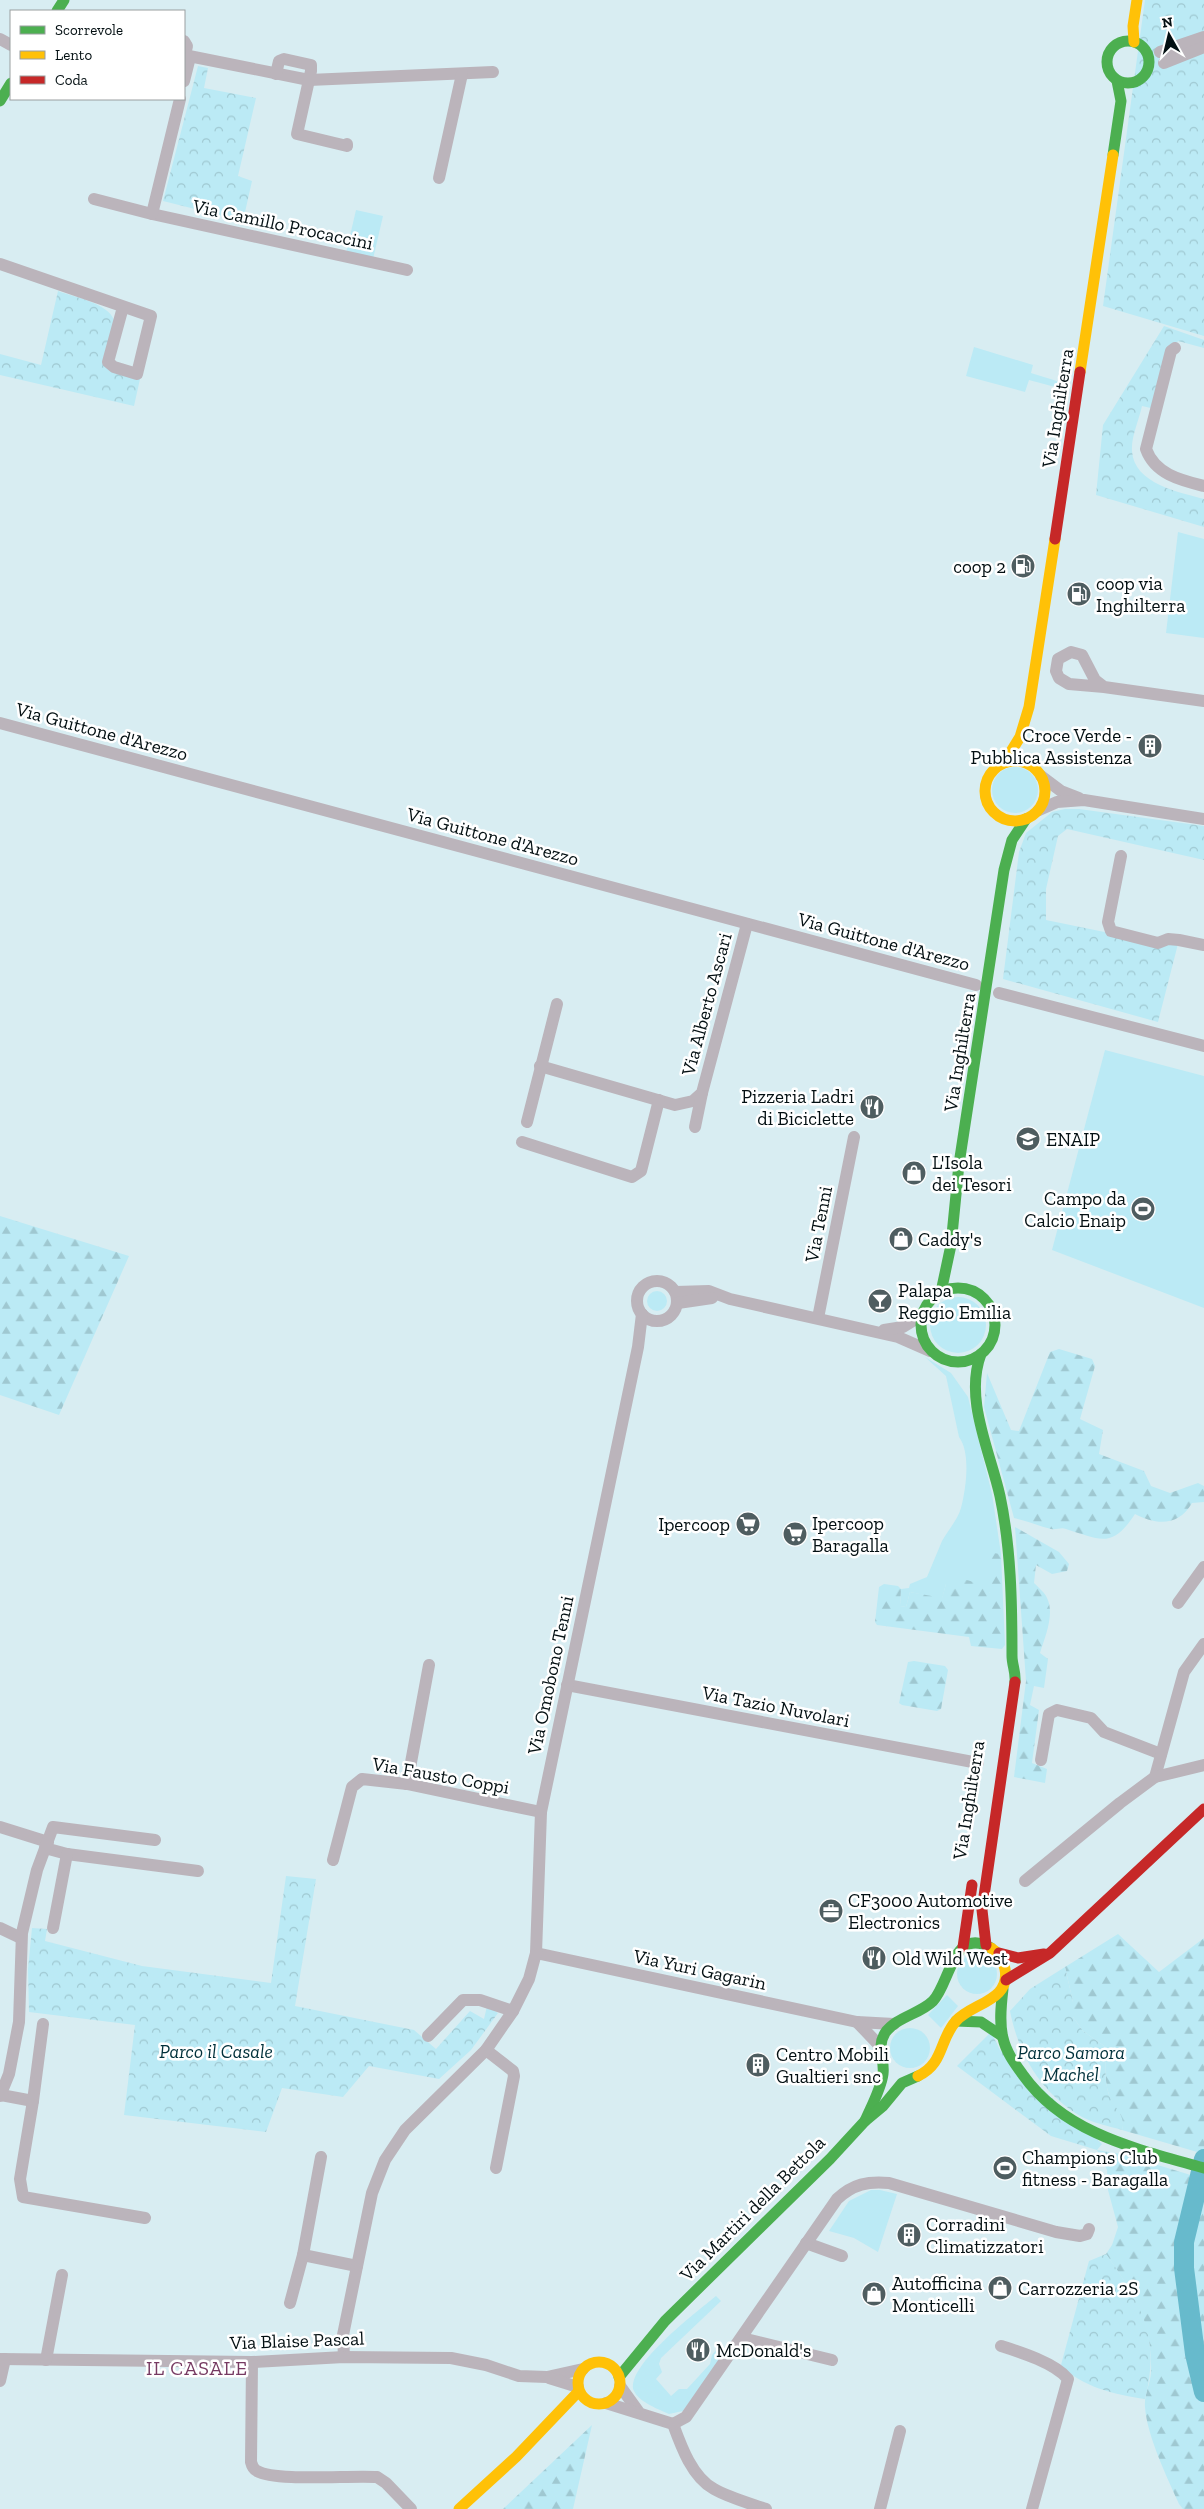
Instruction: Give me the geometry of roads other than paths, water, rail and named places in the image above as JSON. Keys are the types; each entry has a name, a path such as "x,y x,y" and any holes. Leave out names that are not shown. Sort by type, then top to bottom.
{"main road":[{"path":"1136,0 1129,42 1162,58"},
{"name":"Via Inghilterra","path":"1004,870 1003,839 998,816 988,804 985,788 991,773 1004,763 1020,742 1026,720 1121,101 1117,81 1108,70 1108,56 1116,46 1129,42"},
{"path":"1145,50 1149,63 1148,70"},
{"name":"Via Inghilterra","path":"1121,101 1131,83 1138,81 1162,58"},
{"path":"1117,81 1131,83"},
{"path":"0,101 10,85"},
{"name":"Via Inghilterra","path":"921,1316 932,1298 940,1292 948,1271 954,1239 959,1168 1004,870 1012,840 1026,819 1039,810 1045,793 1029,749 1026,720"},
{"path":"1004,763 1021,762 1039,773"},
{"path":"998,816 1007,820 1026,819"},
{"name":"Via Inghilterra","path":"954,1239 961,1273 970,1290 985,1300 994,1315 995,1323 992,1340 977,1365 977,1408"},
{"path":"940,1292 950,1289 970,1290"},
{"path":"921,1316 922,1334 930,1351"},
{"name":"Via Inghilterra","path":"930,1351 947,1361 963,1380 977,1408 1000,1497 1012,1594 1012,1660 1016,1673 1014,1702 982,1910 986,1945"},
{"path":"947,1361 959,1363 971,1360 982,1354"},
{"name":"Via Inghilterra","path":"989,1776 1006,1672 1012,1660"},
{"name":"Via Martiri della Bettola","path":"583,2369 594,2362 606,2363 665,2320 830,2159 865,2121 883,2106 902,2083 934,2066 944,2041 956,2021 968,2010 997,1996 1004,1985 1050,1953 1204,1809"},
{"name":"Via Inghilterra","path":"963,1947 975,1870"},
{"path":"880,2046 886,2032 894,2024 919,2012 934,2000 943,1986 950,1964 963,1947 969,1944 986,1945 998,1953 1018,1958 1050,1953"},
{"path":"998,1953 1006,1968 1002,2036"},
{"path":"956,2021 974,2020 989,2023 1002,2036 1012,2059 1032,2089 1056,2111 1096,2135 1204,2168"},
{"name":"Via Martiri della Bettola","path":"865,2121 880,2086 883,2061 880,2046"},
{"path":"883,2061 897,2074 912,2077"},
{"name":"Via Martiri della Bettola","path":"606,2403 613,2399 619,2381 665,2320"},
{"path":"606,2363 614,2369 619,2381"},
{"path":"583,2369 578,2377 581,2393 599,2404 606,2403"},
{"path":"459,2509 581,2393"}],"street":[{"path":"1162,58 1204,37"},
{"path":"185,43 187,46 185,69"},
{"path":"1162,58 1204,47"},
{"path":"186,56 309,80 493,72"},
{"path":"439,178 462,74"},
{"path":"309,80 297,134 347,146 347,144"},
{"path":"152,214 180,100"},
{"name":"Via Camillo Procaccini","path":"94,199 152,214 407,270"},
{"path":"0,264 152,316 137,374 114,367 108,362 123,307"},
{"path":"1175,348 1171,351 1146,449 1151,462 1163,472 1204,486"},
{"path":"1104,687 1204,701"},
{"name":"Via Guittone d'Arezzo","path":"0,723 976,985"},
{"path":"1039,773 1060,791 1084,800 1201,817"},
{"path":"1039,810 1057,802 1084,800"},
{"path":"1121,856 1108,922 1111,930 1158,943 1168,939 1204,946"},
{"name":"Via Alberto Ascari","path":"695,1127 702,1093 747,924"},
{"path":"999,993 1204,1046"},
{"path":"527,1122 557,1004"},
{"name":"Via Alberto Ascari","path":"540,1066 676,1105 693,1101 702,1093"},
{"path":"522,1142 632,1178 641,1171 658,1100"},
{"name":"Via Tenni","path":"818,1318 854,1137"},
{"name":"Via Omobono Tenni","path":"344,2357 343,2335 374,2184 394,2146 405,2130 486,2050 513,2011 529,1979 536,1953 541,1812 638,1347 642,1314 638,1308 638,1295 646,1284 659,1280 666,1282 677,1298"},
{"name":"Via Omobono Tenni","path":"677,1298 709,1291 730,1299 874,1330 914,1342 930,1351"},
{"name":"Via Omobono Tenni","path":"638,1347 657,1321 669,1318 677,1298"},
{"path":"642,1314 657,1321"},
{"name":"Via Omobono Tenni","path":"874,1330 903,1327 921,1316"},
{"path":"1178,1603 1204,1567"},
{"path":"1155,1777 1184,1672 1204,1644"},
{"path":"407,1784 429,1665"},
{"name":"Via Tazio Nuvolari","path":"567,1686 978,1763"},
{"path":"1041,1760 1049,1714 1057,1710 1091,1718 1104,1732 1161,1754"},
{"path":"1025,1881 1120,1802 1155,1777 1204,1766"},
{"name":"Via Fausto Coppi","path":"333,1860 352,1787 357,1781 362,1779 372,1778 407,1784 541,1812"},
{"path":"33,2101 0,2096 9,2074 19,2022 22,1938 29,1900 53,1826 155,1840"},
{"path":"0,1827 68,1854 198,1871"},
{"path":"53,1928 68,1854"},
{"path":"0,1928 22,1938"},
{"name":"Via Yuri Gagarin","path":"536,1953 857,2022 894,2024"},
{"path":"428,2036 463,2000 480,2000 513,2011"},
{"path":"857,2022 880,2046"},
{"path":"43,2024 20,2179 23,2197 145,2218"},
{"path":"486,2050 513,2071 514,2076 496,2168"},
{"path":"290,2302 303,2255 321,2157"},
{"path":"606,2403 638,2411 666,2424 673,2424 686,2417 837,2199 846,2190 865,2183 889,2183 1056,2232 1080,2236 1087,2234 1089,2229"},
{"path":"806,2243 842,2256"},
{"path":"303,2255 357,2266"},
{"path":"46,2360 62,2275"},
{"path":"742,2338 832,2360"},
{"path":"1001,2346 1024,2354 1062,2372 1068,2378 1032,2509"},
{"name":"Via Blaise Pascal","path":"0,2382 2,2359 252,2362 344,2357 451,2358 486,2365 518,2376 547,2377 583,2369"},
{"path":"252,2362 251,2462 257,2472 280,2475 377,2478 386,2483 411,2509"},
{"name":"Via Blaise Pascal","path":"547,2377 581,2393"},
{"path":"619,2381 638,2411"},
{"path":"673,2424 685,2454 696,2472 713,2489 766,2509"},
{"path":"880,2509 900,2431"}],"waterway":[{"path":"1204,2159 1184,2242 1184,2268 1195,2354 1204,2392"}],"place":[{"name":"coop 2","path":"1023,566"},
{"name":"coop via Inghilterra","path":"1079,594"},
{"name":"Croce Verde - Pubblica Assistenza","path":"1150,746"},
{"name":"Pizzeria Ladri di Biciclette","path":"872,1107"},
{"name":"ENAIP","path":"1028,1139"},
{"name":"L'Isola dei Tesori","path":"914,1173"},
{"name":"Campo da Calcio Enaip","path":"1143,1209"},
{"name":"Caddy's","path":"901,1239"},
{"name":"Palapa Reggio Emilia","path":"880,1301"},
{"name":"Ipercoop","path":"748,1524"},
{"name":"Ipercoop Baragalla","path":"795,1534"},
{"name":"CF3000 Automotive Electronics","path":"831,1911"},
{"name":"Old Wild West","path":"874,1958"},
{"name":"Centro Mobili Gualtieri snc","path":"758,2065"},
{"name":"Champions Club fitness - Baragalla","path":"1005,2168"},
{"name":"Corradini Climatizzatori","path":"909,2235"},
{"name":"Carrozzeria 2S","path":"1000,2288"},
{"name":"Autofficina Monticelli","path":"874,2294"},
{"name":"McDonald's","path":"698,2350"}],"district":[{"name":"IL CASALE","path":"197,2368"}],"park label":[{"name":"Parco il Casale","path":"216,2051"},
{"name":"Parco Samora Machel","path":"1071,2063"}]}
